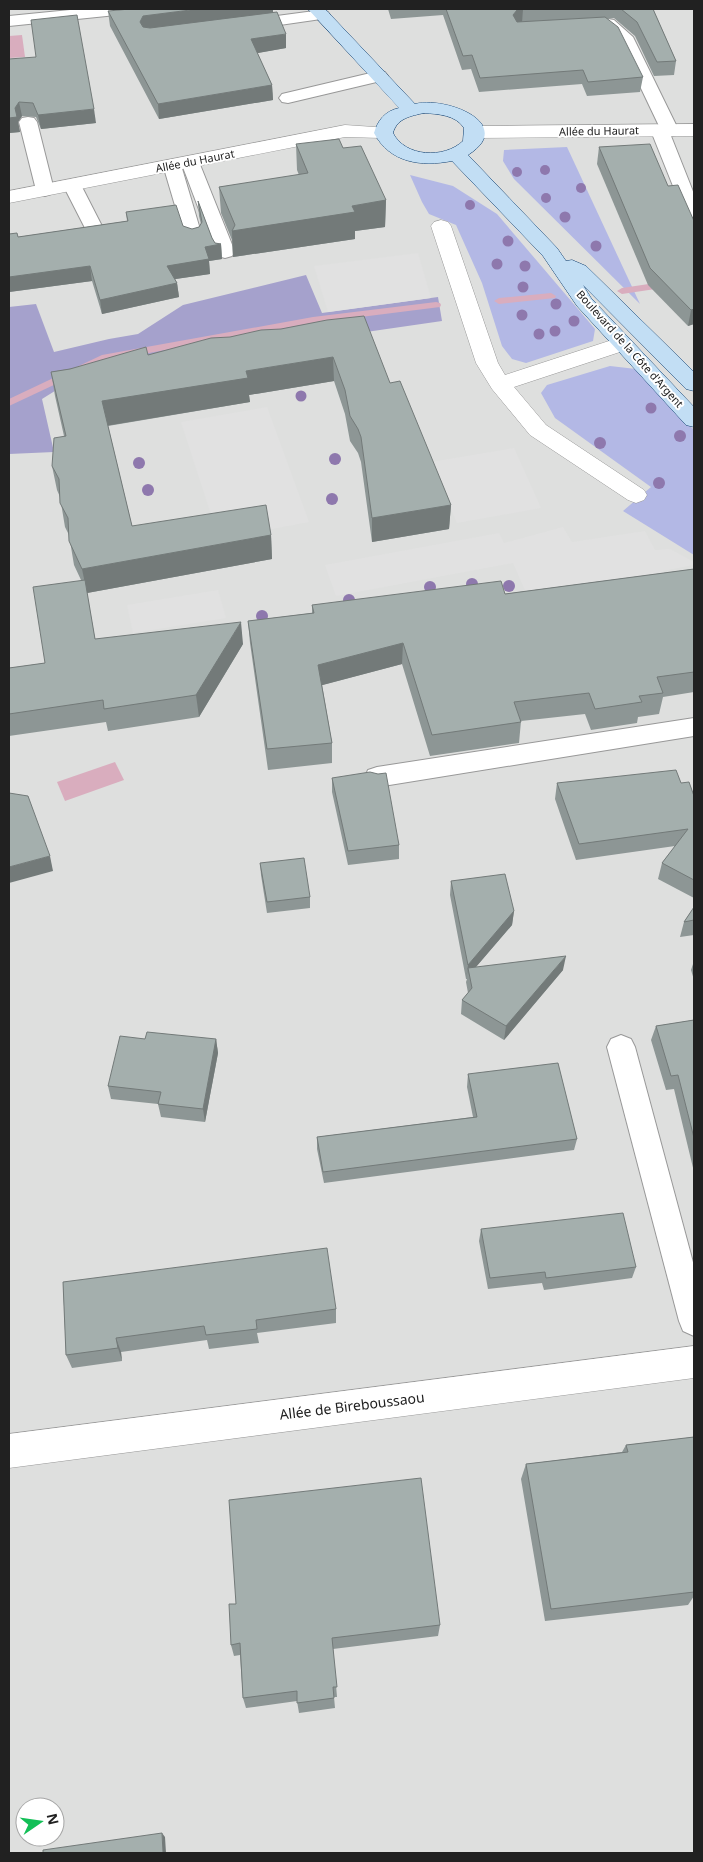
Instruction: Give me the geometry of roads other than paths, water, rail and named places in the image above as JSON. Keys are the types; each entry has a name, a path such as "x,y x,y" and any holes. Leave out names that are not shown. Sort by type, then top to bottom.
{"main road":[{"path":"319,12 410,109"},
{"path":"424,107 452,111 468,120 474,132 473,140 467,148 456,154 429,159 414,157 391,147 385,140 382,132 384,125 390,118 410,109 424,107"},
{"name":"Boulevard de la Côte d'Argent","path":"456,154 550,252 584,302 694,420"},
{"name":"Boulevard de la Côte d'Argent","path":"550,252 579,270 694,384"},
{"path":"622,344 646,336"}],"street":[{"name":"Allée du Haurat","path":"9,197 345,130 382,132"},
{"name":"Allée du Haurat","path":"474,132 694,130"},
{"path":"440,226 487,363 500,384 538,430 636,495"},
{"path":"500,384 622,344"},
{"name":"Allée de Bireboussaou","path":"9,1451 694,1362"}],"lane":[{"path":"9,21 126,9"},
{"path":"227,27 319,12"},
{"path":"579,26 608,24 625,38 665,131 694,216"},
{"path":"288,98 379,76"},
{"path":"28,122 45,190"},
{"path":"181,163 193,236"},
{"path":"181,163 225,252"},
{"path":"72,185 96,230"},
{"path":"377,777 694,727"},
{"path":"621,1047 694,1321"}],"waterway":[{"path":"622,291 682,282 694,285"},
{"path":"499,301 551,296"},
{"path":"9,403 102,358 313,320 436,305"}]}
